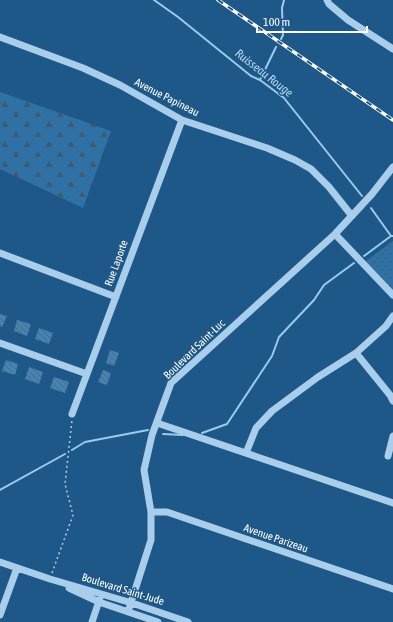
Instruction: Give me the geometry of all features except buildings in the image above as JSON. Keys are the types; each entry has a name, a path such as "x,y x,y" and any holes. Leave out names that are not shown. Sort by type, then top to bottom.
{"street":[{"path":"327,0 329,4 348,20 393,49"},
{"name":"Avenue Papineau","path":"0,37 83,68 120,85 182,120 267,148 295,160 311,169 329,187 352,216"},
{"name":"Rue Laporte","path":"72,414 182,120"},
{"name":"Boulevard Saint-Luc","path":"128,612 151,540 151,512 144,470 152,435 171,383 335,234 372,194 393,167"},
{"path":"335,234 393,295"},
{"path":"0,254 116,297"},
{"path":"246,453 256,428 272,411 318,377 356,353 386,326 393,316"},
{"path":"0,343 87,374"},
{"path":"356,353 390,395 393,401"},
{"path":"157,423 393,503"},
{"path":"388,456 393,436"},
{"name":"Avenue Parizeau","path":"151,512 167,512 393,589"},
{"name":"Boulevard Saint-Jude","path":"0,562 188,622"},
{"path":"0,615 17,568"},
{"name":"Boulevard Saint-Jude","path":"50,579 99,602 158,622"},
{"path":"92,622 102,594"}],"path":[{"path":"50,579 73,515 65,484 72,414"}],"green space":[{"path":"0,92 111,131 83,208 0,169"},
{"path":"393,241 393,295 362,264"}],"waterway":[{"name":"Ruisseau Rouge","path":"154,0 178,17 251,76 260,80 284,98 362,196"},
{"path":"281,39 283,35 282,8 284,0"},
{"path":"260,80 276,47"},
{"name":"Ruisseau Rouge","path":"371,208 391,236 393,236"},
{"path":"364,256 391,236"},
{"path":"202,433 227,424 272,356 279,337 314,300 324,285 354,263"},
{"path":"72,450 85,442 148,430"},
{"path":"163,434 183,435"},
{"path":"0,490 65,454"}],"railway":[{"path":"218,0 393,120"}]}
